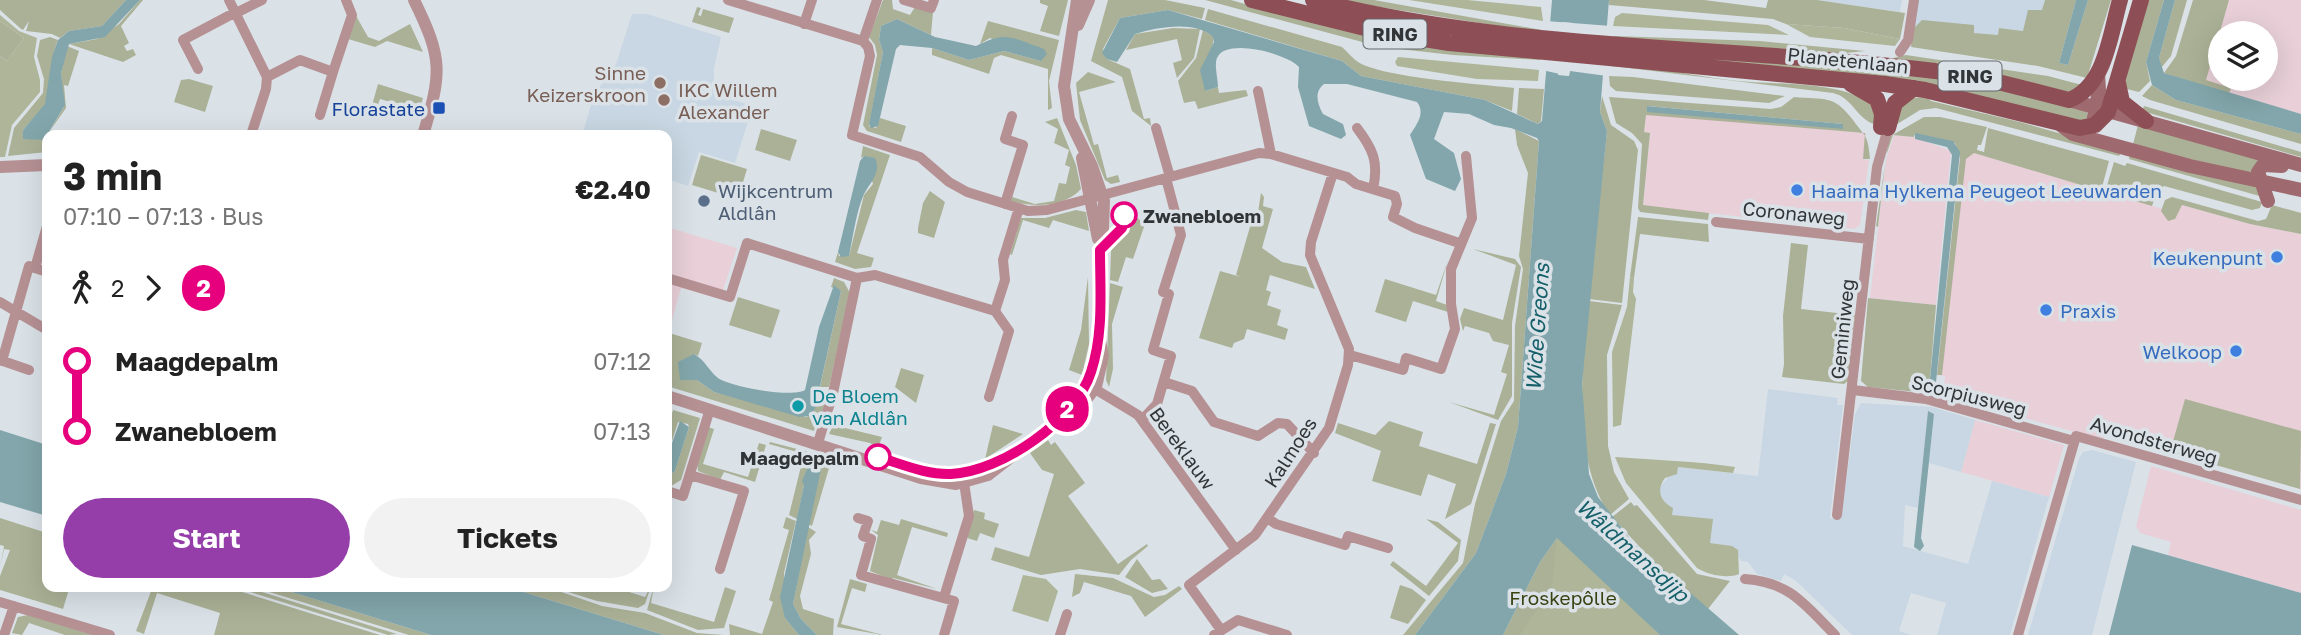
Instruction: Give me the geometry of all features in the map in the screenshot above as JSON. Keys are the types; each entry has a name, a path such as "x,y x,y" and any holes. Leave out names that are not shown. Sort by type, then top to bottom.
{"main road":[{"name":"RING","path":"1252,0 1381,32 1449,43 1541,45 1611,51"},
{"name":"RING","path":"1313,0 1419,24 1541,45"},
{"path":"2069,100 2090,88 2098,73 2120,0"},
{"path":"2114,146 2095,125 2118,82 2141,0"},
{"name":"Planetenlaan","path":"1611,51 1868,64 1957,74 2069,100 2297,164"},
{"name":"Planetenlaan","path":"1611,51 1913,88 2061,125 2073,134 2114,146 2301,190"},
{"path":"1868,64 1900,52"},
{"path":"2098,73 2102,110"},
{"path":"1847,80 1857,89 1877,99 1884,128"},
{"path":"2118,82 2122,102 2146,121"},
{"path":"1884,128 1892,107 1913,88"},
{"name":"RING","path":"2061,125 2080,128 2095,125"},
{"path":"2263,183 2258,175 2260,166 2277,168 2297,164"}],"street":[{"path":"229,0 267,77 266,89 253,130"},
{"path":"198,69 184,40 262,0"},
{"path":"320,115 352,15 346,0"},
{"path":"414,0 434,43 438,62 437,87 424,130"},
{"path":"728,0 863,41 869,47 870,56 852,135 920,157 960,189 1005,204 1019,208 1047,209 1259,153 1271,153 1395,196 1397,204 1393,216 1415,228 1459,243"},
{"path":"804,24 812,0"},
{"path":"863,41 877,0"},
{"path":"904,0 931,8 934,0"},
{"path":"672,398 946,484 963,478 988,475 1061,418 1090,386 1099,336 1100,250 1097,197 1067,111 1064,86 1074,35 1077,0"},
{"path":"1074,35 1088,0"},
{"path":"1900,52 1908,40 1914,0"},
{"path":"267,77 300,60 333,72"},
{"path":"1258,91 1271,153"},
{"path":"1005,204 1023,145 1005,139 1012,116"},
{"path":"1142,420 1155,409 1171,356 1153,350 1169,294 1163,292 1181,235 1156,128"},
{"path":"1357,128 1376,156 1373,189"},
{"name":"Geminiweg","path":"1837,515 1884,128"},
{"path":"1332,173 1311,242 1310,255 1348,344 1350,355 1403,370 1406,358 1441,369 1455,329 1451,304 1451,269 1459,243 1472,218 1466,156"},
{"path":"0,167 42,165"},
{"path":"995,311 1005,280 1003,260 1019,208"},
{"name":"Coronaweg","path":"1716,222 1869,239"},
{"path":"672,280 730,297 747,243 857,278 875,275 995,311 1009,331 989,397"},
{"path":"35,268 42,244"},
{"path":"29,369 1,361 29,266 42,270"},
{"path":"818,443 833,393 857,278"},
{"path":"0,302 17,309 42,326"},
{"name":"Kalmoes","path":"1218,632 1189,585 1255,535 1314,453 1329,428 1350,355"},
{"path":"1164,382 1192,391 1214,422 1258,436 1278,423 1287,424 1314,453"},
{"name":"Bereklauw","path":"1090,386 1126,405 1142,420 1236,550"},
{"name":"Scorpiusweg","path":"1853,390 1926,399 2074,441"},
{"path":"672,493 683,496 709,410"},
{"name":"Avondsterweg","path":"2018,635 2076,436 2301,500"},
{"path":"690,475 744,491 720,569"},
{"path":"944,597 969,516 963,478"},
{"path":"858,518 867,521 863,536 872,539 861,575 938,599 944,597 954,601 944,635"},
{"path":"1267,518 1276,524 1345,545 1348,536 1388,548"},
{"path":"1745,579 1767,580 1785,588 1835,635"},
{"path":"0,601 110,635"},
{"path":"4,635 14,606"},
{"path":"1060,635 1067,614"},
{"path":"1218,632 1238,620 1287,635"}],"shaded area":[{"path":"1817,0 1902,0 1900,12"},
{"path":"1918,0 2045,0 2042,11 2023,31 2000,28 1999,35 1974,33 1974,26 1913,29"},
{"path":"2208,0 2301,0 2301,114 2220,91 2278,91 2278,21 2208,21 2208,88 2185,81"},
{"name":"IKC Willem Alexander","path":"632,14 647,14 721,37 714,68 714,94 753,106 735,163 699,152 688,186 672,181 672,130 584,130 594,95 616,64"},
{"path":"1646,114 1866,133 1863,159 1869,160 1860,225 1854,229 1643,206 1650,133 1644,132"},
{"path":"1894,135 1914,137 1951,151 1936,305 1870,298 1886,160"},
{"path":"1974,153 2177,213 2182,205 2250,224 2301,234 2301,489 2111,435 2103,438 2071,431 1943,395 1945,376 1937,375 1960,158"},
{"path":"672,228 737,248 720,299 681,288 672,320"},
{"path":"1768,389 1838,398 1837,405 1843,405 1830,518 1841,519 1855,414 1861,403 1932,407 1975,420 1961,472 1929,463 1934,414 1928,412 1918,508 1905,505 1903,546 1968,564 1992,481 2049,497 2010,635 1937,635 1946,603 1911,593 1899,631 1911,635 1852,635 1795,580 1784,574 1781,581 1757,574 1748,562 1741,561 1732,546 1710,543 1672,515 1660,494 1660,487 1677,467 1758,476"},
{"path":"1975,420 2064,445 2049,497 1961,472"},
{"path":"2092,450 2136,462 2092,635 2028,635 2079,458 2083,452"},
{"path":"2151,466 2301,510 2301,593 2168,555 2171,542 2140,533 2136,526"}],"green space":[{"path":"0,0 126,0 102,26 69,31 60,38 52,34 26,31 29,21 23,30 0,10"},
{"path":"140,0 143,0 121,26 129,43 124,46 127,51 133,49 136,55 123,62 69,44 97,39 119,24"},
{"path":"883,0 892,0 893,9 910,15 915,7 933,12 931,35 897,19 881,26 879,40 883,52 869,126 876,128 880,118 906,126 901,142 867,131 863,125 877,55 875,45 869,37"},
{"path":"1040,0 1068,0 1059,36 1040,31 1048,6 1040,3"},
{"path":"1108,0 1165,0 1205,8 1202,19 1168,10 1120,18 1103,49 1107,59 1130,69 1144,119 1150,118 1151,126 1132,111 1122,77 1091,61"},
{"path":"1205,0 1231,0 1269,11 1540,57 1540,60 1453,55 1381,47"},
{"path":"1336,0 1374,0 1542,30 1542,33"},
{"path":"1409,0 1467,0 1541,7 1543,21"},
{"path":"1609,0 1704,0 1766,8 1768,0 1817,0 1905,13 1900,39 1844,28 1786,24 1773,19 1609,5"},
{"path":"2045,0 2076,0 2059,63 2068,65 2088,0 2111,0 2087,78 2038,66 1911,47 1913,29 1922,20 1974,25 1974,33 1998,35 1999,28 2023,31 2028,10 2042,10"},
{"path":"2148,0 2164,0 2146,62 2150,81 2139,92 2123,88"},
{"path":"2175,0 2187,0 2171,56 2161,68 2159,58"},
{"path":"2193,0 2229,0 2223,21 2208,21 2208,87 2164,73 2176,56"},
{"path":"697,7 701,8 698,15 701,16 703,9 734,18 729,33 692,22"},
{"path":"1208,9 1342,47 1358,62 1371,68 1433,80 1514,88 1512,111 1485,100 1361,76 1342,61 1205,20"},
{"path":"1622,13 1768,25 1789,35 1613,26 1615,17"},
{"path":"355,14 368,37 379,41 410,24 423,52 387,41 375,47 348,39"},
{"path":"0,15 19,31 37,38 34,57 40,80 40,92 12,125 5,157 0,157 0,56 7,61 24,38 0,21"},
{"path":"0,21 24,38 7,61 0,56"},
{"path":"988,21 1059,40 1049,81 1052,108 1048,110 1048,69 1001,55 994,58 989,74 932,55 932,48 969,60 1004,51 1041,61 990,38 980,44"},
{"path":"1786,24 1844,28 1900,39 1895,46 1810,37"},
{"path":"1173,28 1200,29 1194,58 1177,78 1173,63 1182,60 1177,39 1126,50 1135,34"},
{"path":"1203,30 1214,37 1205,91 1218,87 1219,93 1246,90 1248,96 1198,109 1195,101 1184,103 1178,81 1196,58"},
{"path":"1614,36 1760,41 1865,51 1827,55 1614,39"},
{"path":"50,37 58,40 49,96 44,107 23,130 42,136 42,153 8,156 14,128 43,93 44,79 37,56 40,40"},
{"path":"67,46 79,51 68,86 64,85 66,108 50,130 64,107 61,73"},
{"path":"1906,55 2048,76 2082,85 2070,92 1889,59"},
{"path":"1695,56 1914,73 2024,93 2087,112 2088,118 2085,121 1694,60"},
{"path":"1398,57 1539,70 1538,81 1477,79 1397,66 1395,62"},
{"path":"1612,63 1729,80 1839,90 1871,103 1877,125 1864,119 1846,99 1833,93 1612,66"},
{"path":"1088,72 1116,82 1079,92 1094,145 1098,144 1107,178 1118,175 1120,182 1111,184 1105,180 1080,120 1076,83"},
{"path":"1609,76 1785,96 1769,103 1616,91 1610,86"},
{"path":"189,79 213,86 205,112 174,102 181,80"},
{"path":"378,84 423,98 420,108 417,110 380,99 376,110 371,109"},
{"path":"2152,85 2176,100 2301,134 2301,144 2142,96"},
{"path":"1519,88 1544,89 1541,121 1538,124 1517,114"},
{"path":"1602,96 1611,125 1634,141 1638,150 1622,303 1589,299 1607,131 1600,112"},
{"path":"1609,97 1771,109 1781,107 1794,97 1834,102 1863,133 1646,115 1644,132 1650,133 1643,205 1709,213 1708,220 1640,212 1638,208 1642,144 1632,133 1616,123","holes":["1648,106 1843,124 1843,128 1647,111"]},
{"path":"1927,97 1931,101 2020,122 2122,151 2119,156 1936,108 1920,110 1894,126 1894,112 1911,98"},
{"path":"2144,106 2301,152 2301,157 2142,111"},
{"path":"1924,117 1940,117 1987,127 1977,150 1984,152 1988,128 2109,161 2101,191 1974,153 1966,159 1942,375 1937,375 1960,158 1955,143 1915,134 1914,137 1893,135 1886,155 1889,137"},
{"path":"1057,118 1076,165 1081,189 1058,203 1030,205 1011,201 1012,197 1035,204 1054,201 1059,183 1066,184 1070,167 1065,165 1069,150 1054,143 1058,129 1045,122"},
{"path":"2138,125 2259,160 2252,177 2132,148"},
{"path":"761,129 797,140 790,161 755,150"},
{"path":"1515,129 1539,141 1518,427 1506,474 1476,553 1415,635 1403,635 1463,563 1475,504 1501,421 1514,401 1515,326 1523,269 1519,256 1528,173 1517,145"},
{"path":"1865,136 1870,159 1863,159"},
{"path":"863,146 890,155 857,253 874,258 871,267 855,269 835,262 838,252 839,256 849,256 864,195 873,184 864,156 861,158"},
{"path":"2130,153 2254,184 2263,197 2129,159"},
{"path":"701,155 747,169 738,199 692,185"},
{"path":"2114,162 2125,166 2127,163 2262,202 2260,208 2252,210 2164,186 2157,191 2152,206 2105,192"},
{"path":"1885,163 1878,227 1876,226"},
{"path":"930,191 945,202 934,238 918,233 923,203"},
{"path":"1261,193 1264,197 1263,206 1273,209 1262,248 1282,262 1306,267 1315,289 1270,275 1266,290 1271,292 1267,305 1281,310 1277,325 1288,329 1285,340 1247,329 1244,339 1234,343 1232,348 1199,338 1220,271 1241,277 1236,275 1254,213 1258,212"},
{"path":"2172,197 2258,221 2266,219 2272,205 2301,213 2301,234 2250,224 2182,205 2175,219 2168,221 2161,211 2165,200"},
{"path":"1076,210 1086,212 1089,231 1053,220 1049,228 1023,220 1012,255 1010,254 1021,218 1045,218"},
{"path":"1136,217 1145,224 1133,259 1126,257 1118,282 1110,280 1111,251"},
{"path":"1638,217 1708,224 1709,242 1640,234 1634,278 1630,277"},
{"path":"1791,243 1808,245 1801,309 1855,315 1848,381 1844,384 1782,377 1783,316"},
{"path":"1473,249 1515,259 1521,267 1512,323 1512,396 1498,420 1449,402 1494,415 1507,374 1501,372 1509,345 1493,341 1489,333 1465,326 1463,331 1460,319 1464,308 1503,320 1516,265"},
{"path":"1448,260 1436,301 1447,305 1448,312 1413,301 1406,322 1375,312 1385,279 1436,295"},
{"path":"1088,277 1089,344 1082,375 1069,370 1081,330"},
{"path":"1630,277 1634,278 1633,292 1636,299 1621,425 1613,427 1612,352 1627,307"},
{"path":"834,278 844,282 850,293 829,387 820,387 841,291 831,287"},
{"path":"1110,283 1123,287 1112,324 1113,369 1109,387 1106,380"},
{"path":"738,297 780,310 771,338 729,325"},
{"path":"1868,298 1936,305 1930,379 1937,382 1940,397 1923,393 1923,378 1919,378 1917,392 1868,387 1861,381"},
{"path":"1589,301 1622,305 1607,355 1608,446 1614,472 1629,499 1610,515 1589,467 1584,440 1582,383"},
{"path":"672,334 702,343 698,356 694,354 692,380 697,380 714,392 806,417 813,414 819,391 827,396 814,431 672,388"},
{"path":"901,368 924,375 916,403 895,387"},
{"path":"2185,399 2301,431 2300,489 2170,452"},
{"path":"673,410 700,418 681,480 672,486 672,473 689,427 688,424 678,422 672,441"},
{"path":"838,415 844,417 841,427 882,437 878,448 870,443 829,434"},
{"path":"1389,421 1423,432 1419,446 1477,464 1490,423 1496,424 1471,504 1445,519 1456,484 1428,474 1421,496 1372,481 1381,451 1335,433 1338,423 1375,435"},
{"path":"993,425 1023,434 985,459"},
{"path":"708,427 714,429 703,464 748,477 759,443 766,445 755,482 724,472 720,480 698,471 697,464"},
{"path":"1048,440 1051,445 1055,442 1085,483 1068,496 1118,564 1147,544 1119,575 1080,569 1041,575 991,560 995,547 1029,557 1054,474 1042,470 1030,453"},
{"path":"770,442 832,458 812,526 808,524 821,468 804,485 797,519 789,515 804,454 769,444"},
{"path":"1615,457 1735,467 1733,473 1678,467 1677,474 1665,478 1662,482 1660,491 1662,499 1673,508 1672,515 1713,519 1710,543 1732,546 1738,550 1739,574 1718,576 1697,568 1626,483"},
{"path":"1631,502 1634,506 1637,505 1697,574 1730,581 1708,609 1661,570 1612,517"},
{"path":"974,510 985,513 984,519 999,524 994,538 980,533 977,541 967,538"},
{"path":"786,517 796,521 784,573 785,618 799,635 730,635 729,624 762,634 773,602 769,600 789,530 783,528"},
{"path":"0,518 42,531 42,592 68,592 63,609 0,590 0,576 10,550 4,549 0,568 4,546 0,545"},
{"path":"901,519 948,533 947,537 912,527 897,575 937,589 893,578 892,580 870,571 878,535 871,530 877,532 881,520 899,525"},
{"path":"1426,519 1438,522 1461,540 1458,561 1429,596 1390,565 1393,561 1426,586 1458,543"},
{"path":"808,527 816,532 809,540 811,554 800,596 803,609 834,619 833,635 817,635 801,619 793,604"},
{"name":"Froskepôlle","path":"1557,538 1660,635 1503,635 1540,562"},
{"name":"Froskepôlle","path":"1557,538 1660,635 1520,635 1552,587"},
{"path":"1137,559 1152,580 1160,579 1168,589 1152,593 1125,577"},
{"path":"1075,574 1113,578 1154,597 1165,595 1179,586 1182,589 1145,617 1131,596 1084,582 1080,593 1072,597"},
{"path":"1023,575 1046,579 1058,591 1048,622 1012,611"},
{"path":"850,579 867,584 865,592 852,588 841,624 883,635 837,627"},
{"path":"1400,585 1412,589 1426,600 1408,624 1390,618"},
{"path":"725,587 736,591 724,628 698,630 647,610 653,592 651,603 714,622"},
{"path":"151,592 242,592 380,635 214,635 220,613 157,593 144,634 136,631"},
{"path":"250,592 262,592 397,634 388,635"},
{"path":"269,592 291,592 431,635 409,635"},
{"path":"524,592 561,592 602,606 645,613 697,633 724,635 664,635"},
{"path":"568,592 629,592 645,597 649,592 645,604 638,608 597,601"},
{"path":"28,615 95,635 65,635 29,623 22,635 12,633 18,617"}],"water":[{"path":"126,0 140,0 105,37 69,44 61,73 65,105 50,130 42,130 42,140 23,139 23,130 45,104 52,57 58,40 69,31 102,26"},
{"path":"1552,0 1609,0 1600,112 1607,131 1582,384 1589,474 1598,497 1634,544 1739,635 1660,635 1557,538 1540,562 1503,635 1415,635 1476,553 1506,474 1518,427 1539,141 1537,138 1469,114 1444,112 1434,139 1454,153 1461,179 1455,191 1426,179 1410,135 1421,111 1417,102 1347,84 1324,84 1318,94 1319,106 1323,114 1343,124 1346,135 1341,139 1309,126 1298,87 1299,67 1283,57 1244,48 1223,52 1216,61 1218,87 1205,91 1200,70 1214,42 1213,37 1196,28 1154,29 1135,34 1117,62 1107,59 1102,53 1120,18 1168,10 1342,61 1361,76 1485,100 1538,124 1542,121","holes":["1562,22 1573,23 1569,76 1558,75"]},
{"path":"2076,0 2088,0 2068,65 2059,63"},
{"path":"2164,0 2175,0 2159,58 2164,73 2208,86 2208,91 2224,91 2301,114 2301,134 2176,100 2152,85 2146,62"},
{"path":"897,19 935,37 976,46 995,38 1010,37 1044,49 1047,54 1041,61 1004,51 969,60 932,48 900,45 896,49 878,126 871,128 869,124 883,52 879,40 881,26"},
{"path":"1647,106 1843,124 1843,129 1647,112"},
{"path":"1915,133 1953,141 1960,152 1936,382 1930,379 1952,155 1947,147 1915,139"},
{"path":"864,156 875,158 876,173 861,201 849,256 841,257 838,252 860,161"},
{"path":"834,285 841,291 815,409 810,416 799,417 714,392 697,380 680,380 678,362 694,354 718,378 735,385 788,393 805,390 819,327"},
{"path":"1928,411 1934,414 1921,538 1924,546 1920,551 1914,547"},
{"path":"680,421 689,427 672,473 672,443"},
{"path":"0,430 42,443 42,515 0,502"},
{"path":"812,458 822,464 793,604 801,619 817,635 799,635 785,618 780,597 804,485 802,481"},
{"path":"2132,545 2301,593 2301,635 2109,635"},
{"path":"291,592 524,592 664,635 431,635"}],"pier":[{"path":"1546,21 1611,26 1607,76 1570,71 1569,76 1542,70"}],"bus line":[{"name":"2","path":"878,457 925,472 968,472 1010,456 1061,418 1081,392 1092,369 1099,336 1100,250 1122,228 1124,215"}],"place":[{"name":"Sinne Keizerskroon","path":"660,83"},
{"name":"IKC Willem Alexander","path":"664,100"},
{"name":"Florastate","path":"439,108"},
{"name":"Haaima Hylkema Peugeot Leeuwarden","path":"1797,190"},
{"name":"Wijkcentrum Aldlân","path":"704,201"},
{"name":"Zwanebloem","path":"1124,215"},
{"name":"Keukenpunt","path":"2277,257"},
{"name":"Praxis","path":"2046,310"},
{"name":"Welkoop","path":"2236,351"},
{"name":"De Bloem van Aldlân","path":"798,406"},
{"name":"Maagdepalm","path":"878,457"}],"water label":[{"name":"Wide Greons","path":"1537,327"},
{"name":"Wâldmansdjip","path":"1633,550"}]}
